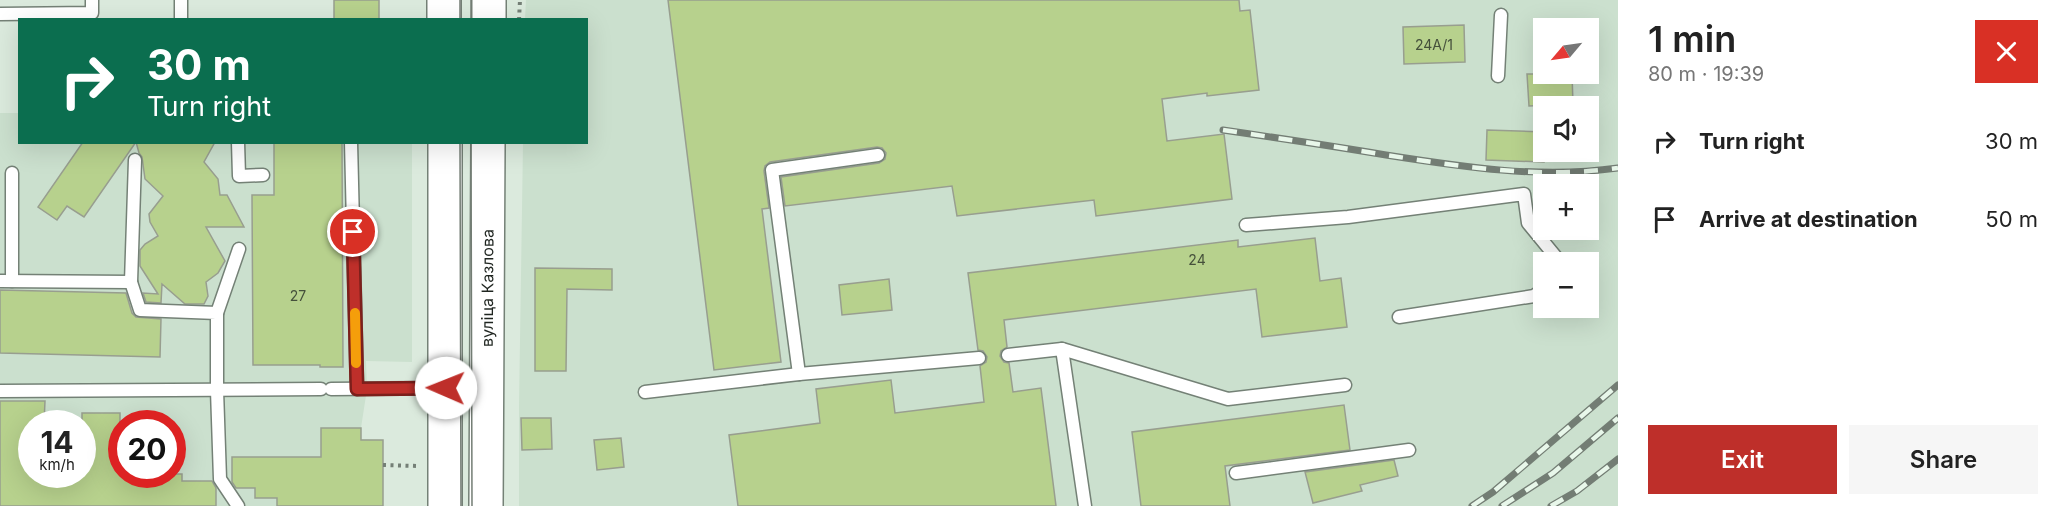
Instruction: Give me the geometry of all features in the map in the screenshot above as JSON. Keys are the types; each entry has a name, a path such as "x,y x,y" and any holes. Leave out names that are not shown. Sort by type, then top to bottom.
{"main road":[{"path":"444,0 444,18"},
{"path":"489,0 489,18"},
{"path":"445,144 445,506"},
{"name":"вуліца Казлова","path":"486,506 488,144"}],"lane":[{"path":"0,14 92,13 92,0"},
{"path":"181,0 181,18"},
{"path":"1498,76 1501,15"},
{"path":"238,144 239,176 263,175"},
{"path":"351,144 357,389"},
{"path":"799,374 772,170 878,155"},
{"path":"135,160 130,282 140,310 217,313"},
{"path":"12,173 6,281 130,282"},
{"path":"1246,225 1348,216 1524,194 1528,223 1552,252"},
{"path":"238,506 220,478 217,313 239,249"},
{"path":"1399,317 1533,296"},
{"path":"1008,355 1062,350 1228,399 1346,385"},
{"path":"1062,350 1085,506"},
{"path":"645,392 799,374 979,358"},
{"path":"0,391 446,388"},
{"path":"1236,473 1409,450"}],"path":[{"path":"519,18 520,0"},
{"path":"383,465 419,466"}],"shaded area":[{"path":"526,0 1618,0 1618,506 519,506 523,144 588,144 588,18 525,18"},
{"path":"0,113 18,113 18,144 412,144 412,362 366,361 367,389 361,439 383,440 383,506 0,506"},
{"path":"428,144 436,144 432,373 427,374"}],"building":[{"path":"334,0 379,0 379,18 334,18"},
{"path":"668,0 1239,0 1240,11 1250,10 1259,90 1207,96 1207,93 1162,99 1167,141 1224,134 1232,199 1096,216 1094,200 957,216 952,186 785,206 781,177 879,163 885,159 886,153 882,148 877,147 770,162 765,166 764,171 769,208 762,209 781,362 714,370"},
{"path":"1464,25 1465,62 1404,64 1403,27"},
{"path":"1527,74 1533,74 1533,84 1572,84 1573,96 1533,96 1533,106 1529,106"},
{"path":"1487,130 1533,132 1533,162 1486,160"},
{"path":"82,144 135,144 84,217 67,206 57,220 38,207"},
{"path":"137,144 214,144 204,162 218,179 220,195 227,195 244,227 206,227 225,261 218,273 206,282 208,296 204,304 185,304 162,284 161,303 146,302 143,293 158,294 140,266 140,250 158,236 150,222 149,214 163,196 145,179 142,157"},
{"path":"274,144 342,144 343,367 253,365 252,195 274,195"},
{"path":"1315,238 1320,281 1341,278 1347,327 1262,337 1256,289 1004,320 1007,347 1001,351 1000,356 1004,362 1009,363 1013,392 1041,388 1056,506 738,506 729,435 820,423 816,389 891,380 895,413 984,402 980,366 986,362 987,357 983,351 978,350 968,273 1238,240 1238,247"},
{"path":"535,268 612,269 612,290 567,289 566,371 535,371"},
{"path":"889,279 892,310 842,315 839,285"},
{"path":"0,290 126,293 132,313 136,317 161,319 160,357 0,353"},
{"path":"0,401 45,401 45,410 18,410 18,488 96,488 96,413 108,413 108,488 186,488 186,481 212,481 216,488 216,506 0,506"},
{"path":"1344,405 1350,450 1225,466 1230,506 1141,506 1132,432"},
{"path":"521,418 551,418 552,449 522,450"},
{"path":"321,428 361,428 361,440 383,440 383,506 277,506 277,498 255,498 255,488 236,488 232,482 232,457 321,457"},
{"path":"621,438 624,467 597,470 594,440"},
{"path":"1394,460 1398,476 1360,485 1362,491 1313,503 1305,472"}],"tram line":[{"path":"460,0 460,18"},
{"path":"471,0 471,18"},
{"path":"460,144 461,506"},
{"path":"471,144 472,506"}],"railway":[{"path":"1223,130 1444,164 1502,170 1560,172 1618,168"},
{"path":"1472,506 1493,492 1618,385"},
{"path":"1502,506 1553,473 1618,418"},
{"path":"1551,506 1577,491 1618,459"}],"slow traffic":[{"path":"355,313 356,363"}],"route":[{"path":"353,232 357,389 446,388"}]}
